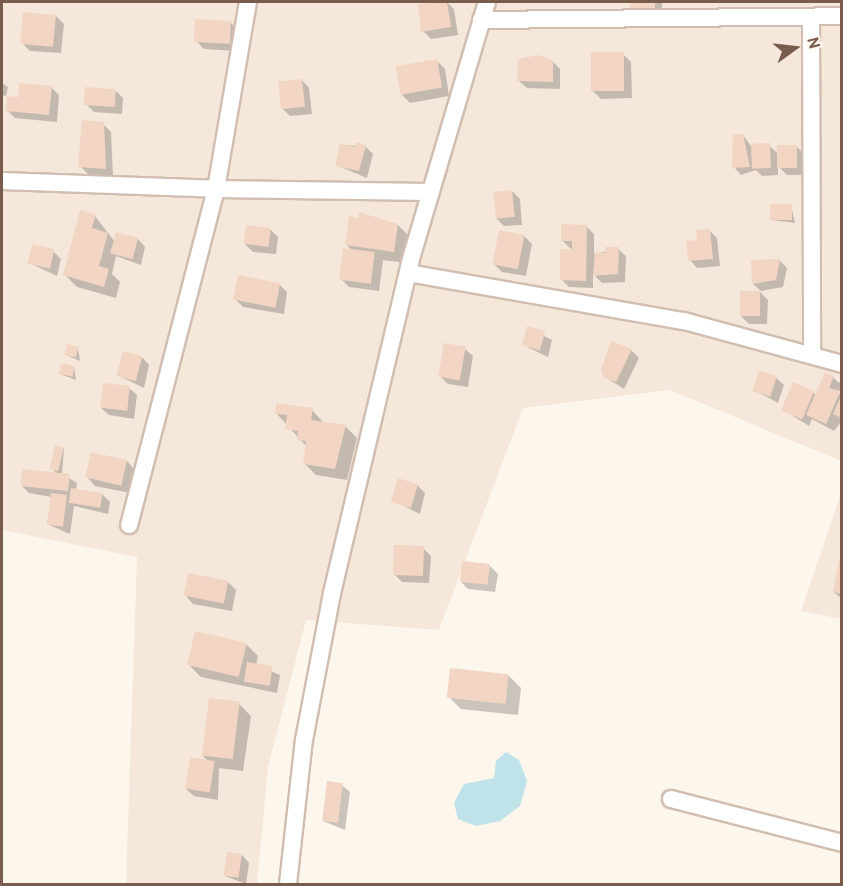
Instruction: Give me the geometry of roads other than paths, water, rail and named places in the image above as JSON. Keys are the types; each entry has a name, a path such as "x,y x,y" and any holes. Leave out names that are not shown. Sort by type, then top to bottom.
{"street":[{"path":"129,525 216,189 248,2"},
{"path":"288,885 304,740 332,593 408,273 487,2"},
{"path":"482,20 842,16"},
{"path":"811,17 812,355"},
{"path":"2,181 216,189 431,192"},
{"path":"408,273 684,321 842,364"},
{"path":"671,799 842,843"}],"water":[{"path":"506,752 519,760 527,781 520,806 500,821 476,826 458,819 454,803 464,784 494,778 496,761"}]}
